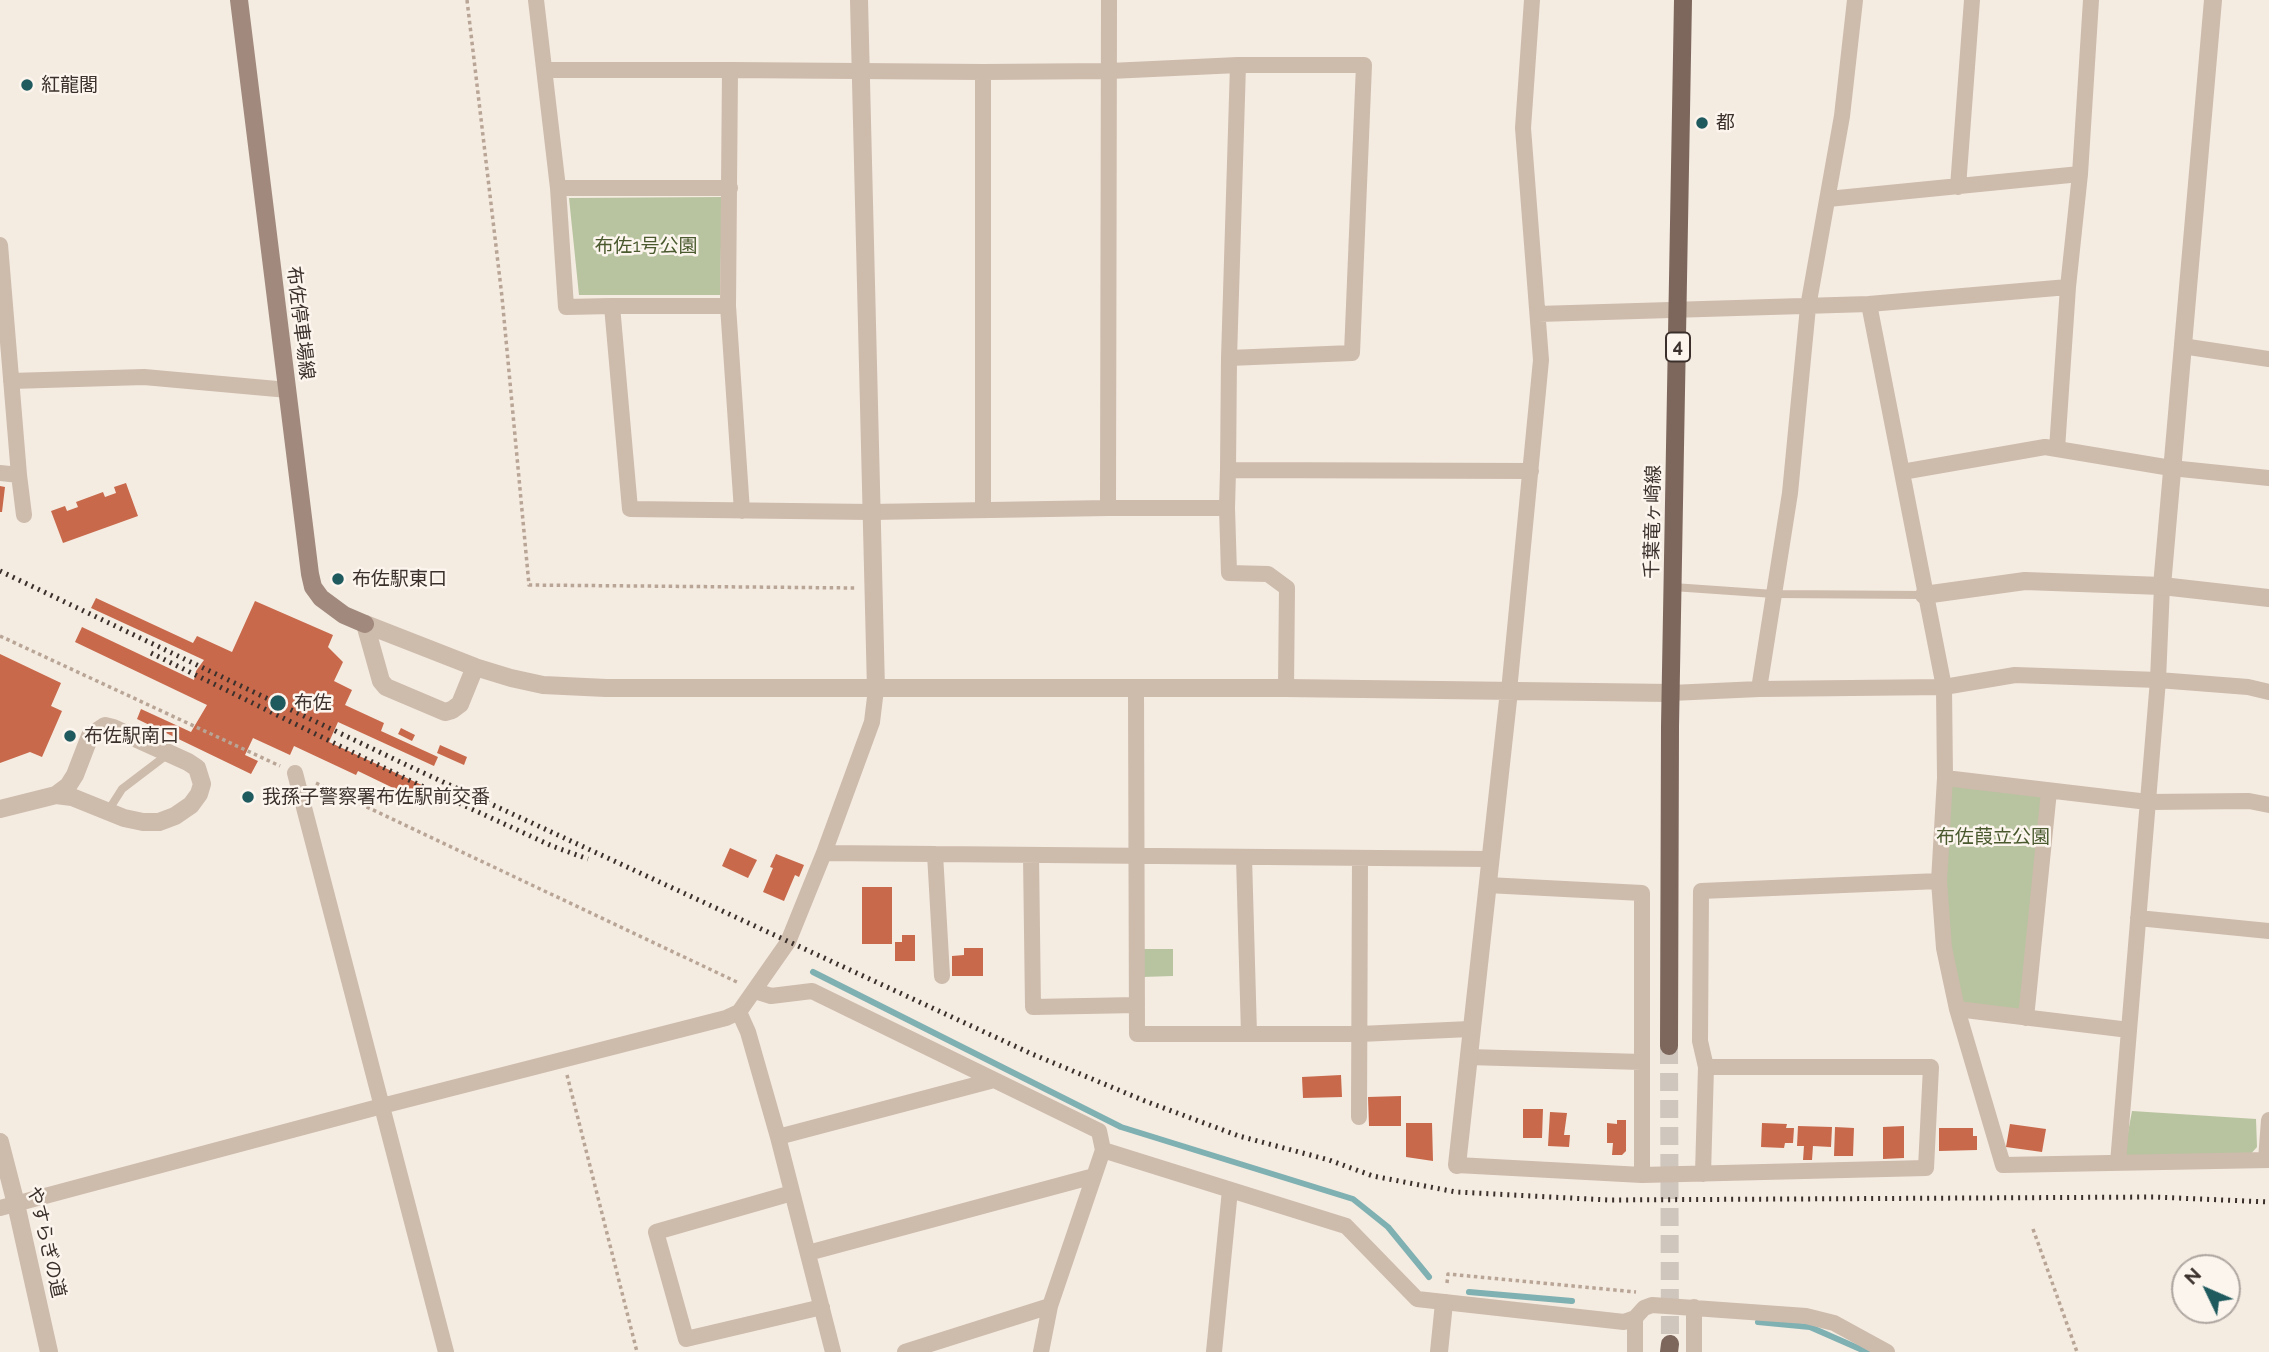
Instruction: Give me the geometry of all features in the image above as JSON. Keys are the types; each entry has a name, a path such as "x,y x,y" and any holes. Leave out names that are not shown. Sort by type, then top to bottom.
{"main road":[{"name":"布佐停車場線","path":"239,0 306,552 313,587 331,606 365,624"},
{"name":"千葉竜ヶ崎線","path":"1669,1045 1671,693 1683,0"}],"street":[{"path":"536,0 558,188 565,307 728,306"},
{"path":"8,1206 726,1018 738,1012 779,958 824,853 872,722 876,689 859,0"},
{"path":"1108,508 1109,0"},
{"path":"1532,0 1523,128 1541,359 1509,691 1457,1165 1642,1175 1926,1168 1931,1067 1706,1067"},
{"path":"1759,689 1790,493 1808,307 1842,116 1855,0"},
{"path":"1958,187 1972,0"},
{"path":"2057,449 2068,286 2080,174 2091,0"},
{"path":"2118,1163 2158,680 2171,467 2213,0"},
{"path":"545,70 983,72 1110,71 1238,65 1364,65 1352,353 1228,358"},
{"path":"1238,65 1228,358 1229,572 1268,574 1287,588 1286,688"},
{"path":"730,70 728,306 742,511"},
{"path":"983,72 983,510"},
{"path":"1828,199 2080,174"},
{"path":"558,188 730,188"},
{"path":"0,245 24,515"},
{"path":"1538,314 1869,304 2068,286"},
{"path":"1869,304 1944,687 1945,778 1938,881 1944,948 1957,1009 2003,1165 2267,1160 2269,1120"},
{"path":"612,306 630,509 872,512 1227,508"},
{"path":"2182,346 2269,359"},
{"path":"11,381 144,377 288,390"},
{"path":"1902,472 2045,447 2171,467 2269,478"},
{"path":"1228,470 1531,471"},
{"path":"0,473 19,475"},
{"path":"1924,594 2025,581 2162,586 2269,598"},
{"path":"365,624 381,681 386,687 445,712 460,704 475,667"},
{"path":"365,624 475,667 511,678 543,685 593,688 1286,688 1671,693 1944,687 2015,675 2158,680 2248,687 2269,692"},
{"path":"1136,688 1137,1034 1360,1034 1470,1029"},
{"path":"0,809 57,796 72,797 143,822 159,821 175,816 191,805 202,784 197,768 188,762 105,726 90,737 75,775 57,796"},
{"path":"295,773 446,1352"},
{"path":"1945,778 2148,802 2249,801 2269,805"},
{"path":"2026,1017 2049,791"},
{"path":"824,853 1489,859"},
{"path":"935,854 942,976"},
{"path":"1031,855 1033,1007 1137,1005"},
{"path":"1244,857 1249,1034"},
{"path":"1359,1117 1360,858"},
{"path":"1703,1174 1706,1067 1700,1041 1701,891 1938,881"},
{"path":"1487,886 1642,892 1642,1175"},
{"path":"2138,918 2269,931"},
{"path":"755,991 771,996 812,991 1099,1131 1103,1150 1050,1306 1041,1352"},
{"path":"1957,1009 2129,1031"},
{"path":"738,1012 748,1032 778,1137 833,1352"},
{"path":"1468,1057 1642,1062"},
{"path":"778,1137 994,1080"},
{"name":"やすらぎの道","path":"0,1142 8,1206 49,1352"},
{"path":"1103,1150 1346,1226 1417,1299 1624,1322 1635,1318 1644,1308 1652,1305 1806,1316 1834,1323 1887,1352"},
{"path":"808,1253 1094,1176"},
{"path":"1214,1352 1230,1190"},
{"path":"792,1193 656,1232 686,1339 821,1307"},
{"path":"1438,1352 1444,1303"},
{"path":"905,1352 1050,1306"},
{"path":"1693,1352 1694,1307"},
{"path":"1635,1318 1635,1352"}],"lane":[{"path":"1673,587 1774,594 1924,594"},
{"path":"108,811 122,789 169,753"}],"path":[{"path":"467,0 502,296 529,584 873,588"},
{"path":"0,636 755,991"},
{"path":"563,1060 637,1352"},
{"path":"2034,1229 2077,1352"},
{"path":"1444,1303 1448,1273 1643,1292"}],"green space":[{"name":"布佐1号公園","path":"722,197 720,295 579,295 569,198"},
{"name":"布佐葭立公園","path":"1945,778 2049,791 2026,1018 1957,1009 1944,948"},
{"path":"1142,949 1173,949 1173,976 1142,977"},
{"path":"2132,1111 2256,1119 2257,1147 2248,1157 2134,1160 2124,1154"}],"building":[{"path":"126,483 138,516 63,543 51,511 65,506 67,511 78,507 76,502 103,492 105,497 116,493 114,487"},
{"path":"0,486 5,487 2,512 0,512"},
{"path":"96,598 193,643 197,636 232,652 255,601 333,635 328,647 343,662 334,681 352,690 345,705 384,723 381,731 438,757 434,766 338,722 329,742 424,786 418,800 358,771 356,775 294,746 290,755 253,738 245,755 258,761 251,774 137,719 141,709 191,732 207,705 75,642 82,627 194,680 196,671 204,660 91,608"},
{"path":"0,654 61,683 51,706 62,711 42,757 30,752 0,763"},
{"path":"401,728 415,735 412,741 398,734"},
{"path":"440,745 467,757 464,765 437,753"},
{"path":"730,848 757,860 748,878 722,866"},
{"path":"776,854 804,865 799,877 795,875 784,901 763,892"},
{"path":"862,887 892,887 892,944 862,944"},
{"path":"902,935 915,935 915,961 895,961 895,942 902,942"},
{"path":"964,948 983,948 983,976 952,976 952,956 964,955"},
{"path":"1341,1075 1342,1097 1303,1098 1302,1077"},
{"path":"1401,1096 1401,1126 1369,1126 1368,1097"},
{"path":"1523,1109 1543,1109 1542,1138 1523,1138"},
{"path":"1550,1112 1567,1113 1564,1135 1570,1135 1569,1147 1548,1146"},
{"path":"1617,1120 1626,1120 1626,1151 1622,1155 1612,1155 1613,1143 1607,1143 1607,1123 1617,1124"},
{"path":"1406,1123 1432,1123 1433,1161 1406,1157"},
{"path":"1762,1123 1787,1124 1786,1128 1794,1128 1793,1143 1785,1143 1784,1148 1761,1147"},
{"path":"2010,1124 2046,1129 2042,1152 2006,1147"},
{"path":"1798,1126 1832,1127 1831,1147 1813,1146 1812,1160 1803,1160 1804,1146 1797,1146"},
{"path":"1904,1126 1904,1158 1883,1159 1883,1127"},
{"path":"1835,1127 1854,1128 1853,1156 1834,1156"},
{"path":"1939,1128 1973,1128 1973,1136 1977,1136 1977,1150 1939,1151"}],"waterway":[{"path":"813,972 1121,1127 1353,1199 1388,1227 1429,1277"},
{"path":"1469,1292 1572,1301"},
{"path":"1758,1322 1810,1327 1867,1352"}],"tunnel":[{"path":"1669,1046 1670,1344"}],"railway":[{"path":"0,571 415,769 1032,1054 1239,1136 1329,1160 1373,1176 1456,1192 1608,1200 2154,1197 2269,1202"},
{"path":"151,653 411,781 552,846 588,859"}],"place":[{"name":"紅龍閣","path":"27,85"},
{"name":"都","path":"1702,123"},
{"name":"布佐駅東口","path":"338,579"},
{"name":"布佐","path":"278,703"},
{"name":"布佐駅南口","path":"70,736"},
{"name":"我孫子警察署布佐駅前交番","path":"248,797"}]}
